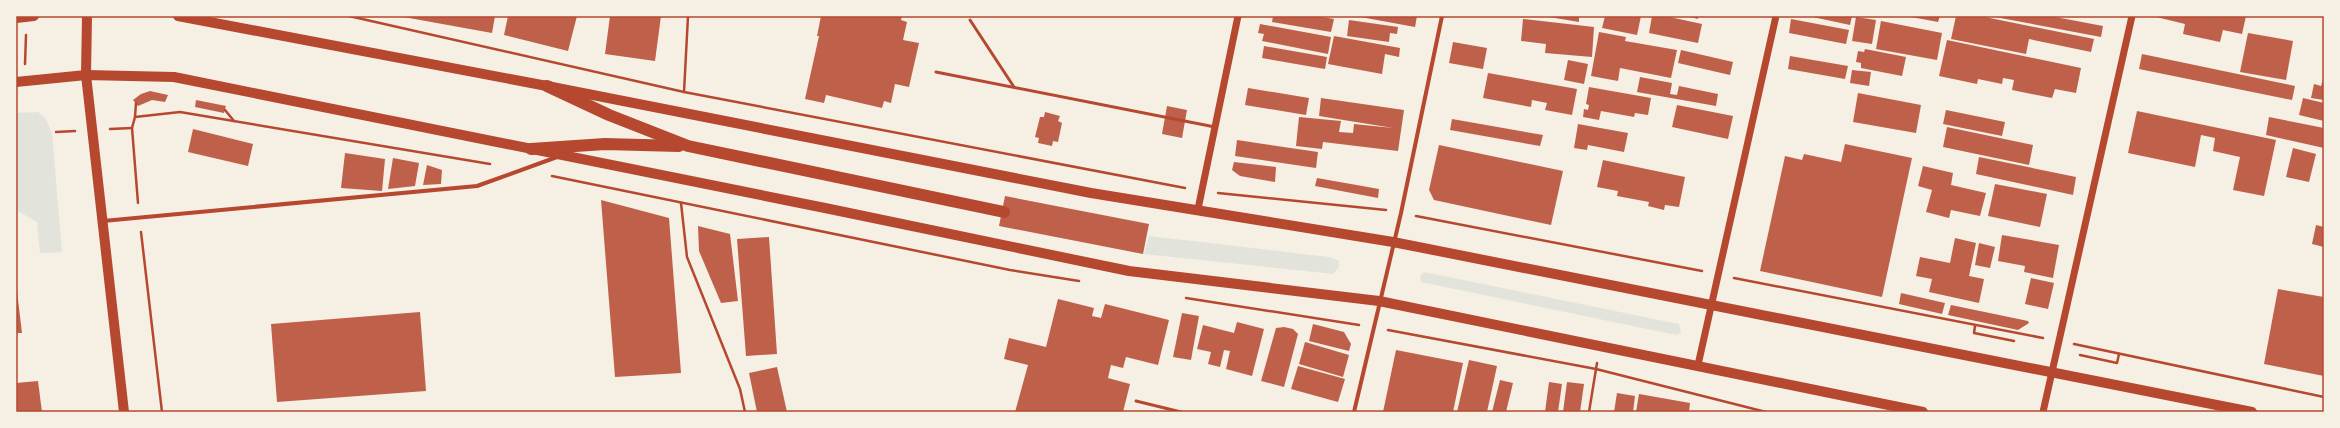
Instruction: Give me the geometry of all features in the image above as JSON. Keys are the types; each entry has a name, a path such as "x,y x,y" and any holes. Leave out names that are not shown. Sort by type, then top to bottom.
{"highway":[{"path":"547,86 609,115 688,146 1004,212"},
{"path":"531,149 605,144 688,146"}],"main road":[{"path":"87,16 86,75 124,412"},
{"path":"178,16 547,86 1091,193 1198,209 1393,242 2252,412"},
{"path":"21,81 86,75 174,78 563,155 1129,271 1380,301 1922,412"}],"street":[{"path":"1198,209 1204,191 1215,128 1238,16"},
{"path":"1354,412 1401,213 1442,16"},
{"path":"1698,365 1710,305 1776,16"},
{"path":"2043,412 2132,16"},
{"path":"103,221 477,186 524,167 563,155"}],"lane":[{"path":"970,20 1014,87"},
{"path":"936,72 1215,128"},
{"path":"1136,401 1181,412"}],"path":[{"path":"349,16 684,92 1204,191 1401,213 1975,326 2059,341 2324,397"},
{"path":"681,113 684,92 688,16"},
{"path":"21,81 26,17"},
{"path":"135,116 136,103"},
{"path":"225,110 234,121"},
{"path":"93,130 132,128 139,218 162,412"},
{"path":"681,203 688,257 740,389 745,412"},
{"path":"1975,326 1974,333 2014,341"},
{"path":"1589,412 1600,347"},
{"path":"2080,355 2117,363 2119,354"}],"shaded area":[{"path":"38,112 46,119 52,133 62,252 40,253 37,222 16,210 16,113"},
{"path":"1149,236 1329,257 1339,261 1339,267 1333,274 1144,254"},
{"path":"1424,272 1679,324 1681,333 1676,335 1421,282 1420,276"}],"building":[{"path":"398,16 495,16 492,33"},
{"path":"508,16 577,16 568,51 504,35"},
{"path":"610,16 661,16 655,61 605,54"},
{"path":"821,16 902,16 901,20 907,22 903,40 919,43 909,87 895,84 891,103 884,101 882,108 826,95 824,103 805,99 819,36 817,36"},
{"path":"1273,16 1317,16 1334,19 1331,32 1272,22"},
{"path":"1355,16 1417,16 1415,27"},
{"path":"1543,16 1579,16 1579,22"},
{"path":"1605,16 1641,16 1637,35 1602,28"},
{"path":"1652,16 1665,16 1702,24 1698,43 1649,33"},
{"path":"1686,16 1698,16 1698,19"},
{"path":"1808,16 1852,16 1850,25"},
{"path":"1906,16 1940,16 1938,22"},
{"path":"1956,16 1980,16 2094,39 2091,52 2029,39 2026,54 1951,39"},
{"path":"2050,16 2103,26 2101,37 1995,17"},
{"path":"2152,16 2246,16 2242,34 2223,30 2220,42 2183,34 2185,24"},
{"path":"1856,17 1876,20 1872,44 1852,41"},
{"path":"1523,19 1594,27 1592,57 1545,53 1546,44 1521,41"},
{"path":"1791,19 1849,30 1846,44 1789,33"},
{"path":"1349,20 1398,27 1397,34 1390,33 1389,42 1347,36"},
{"path":"1881,21 1942,33 1937,60 1876,49"},
{"path":"1260,24 1331,37 1328,54 1262,41 1264,34 1258,33"},
{"path":"1599,32 1626,37 1625,41 1677,50 1671,78 1620,68 1618,81 1591,76"},
{"path":"2248,33 2293,41 2286,80 2240,72"},
{"path":"1334,36 1400,48 1399,57 1385,54 1382,74 1328,64"},
{"path":"1947,40 2081,68 2076,93 2055,89 2052,98 2012,90 2014,80 2003,78 2002,84 1978,79 1977,84 1939,76"},
{"path":"1453,42 1487,48 1483,69 1449,63"},
{"path":"1264,46 1327,57 1325,69 1262,58"},
{"path":"1865,49 1906,57 1902,76 1861,68 1861,63 1856,62 1858,51 1864,52"},
{"path":"1681,50 1733,62 1730,75 1678,63"},
{"path":"2142,54 2295,86 2292,100 2139,69"},
{"path":"1790,56 1848,66 1845,79 1788,69"},
{"path":"1568,60 1588,64 1584,84 1564,80"},
{"path":"1852,70 1871,72 1869,86 1850,83"},
{"path":"1488,73 1577,89 1572,115 1545,110 1547,103 1532,100 1531,107 1483,98"},
{"path":"2324,76 2324,100 2311,98 2314,84 2321,86"},
{"path":"1640,77 1672,83 1670,94 1677,95 1679,86 1718,94 1716,106 1637,92"},
{"path":"1589,87 1651,98 1648,115 1635,113 1634,117 1601,111 1599,120 1583,117 1584,109 1588,110 1589,105 1586,104"},
{"path":"1248,88 1309,98 1306,115 1245,105"},
{"path":"150,91 168,95 165,102 152,100 138,106 133,100 141,94"},
{"path":"1858,93 1921,105 1916,133 1853,122"},
{"path":"1321,98 1404,110 1398,151 1323,142 1322,149 1296,146 1299,117 1341,121 1339,132 1353,133 1354,124 1393,128 1319,116"},
{"path":"2303,98 2324,103 2324,121 2299,115"},
{"path":"196,100 226,106 224,113 195,107"},
{"path":"1677,105 1733,116 1728,139 1672,127"},
{"path":"1167,106 1187,110 1182,138 1162,134"},
{"path":"1946,110 2005,122 2002,136 1943,124"},
{"path":"2137,111 2276,140 2264,196 2233,190 2240,157 2213,151 2215,138 2201,135 2195,167 2128,153"},
{"path":"1045,112 1060,116 1058,121 1062,123 1058,142 1053,141 1052,146 1038,143 1039,138 1035,137 1040,117 1044,117"},
{"path":"2269,117 2324,128 2324,148 2266,135"},
{"path":"1452,119 1543,135 1540,146 1450,130"},
{"path":"1578,124 1628,133 1624,152 1588,145 1587,150 1574,148"},
{"path":"1947,127 2033,145 2029,165 1943,147"},
{"path":"193,129 253,144 248,166 188,152"},
{"path":"1237,140 1318,152 1316,168 1235,156"},
{"path":"1845,144 1912,158 1882,297 1760,271 1785,156 1802,160 1804,154 1841,162"},
{"path":"1439,145 1563,171 1551,225 1434,200 1429,190"},
{"path":"2293,148 2316,154 2309,182 2286,177"},
{"path":"345,153 385,159 382,191 341,188"},
{"path":"1979,157 2076,177 2073,195 1976,174"},
{"path":"393,158 419,163 415,186 388,189"},
{"path":"1603,160 1685,177 1679,207 1665,205 1664,210 1648,206 1649,202 1617,196 1618,191 1597,187"},
{"path":"1234,162 1276,167 1275,182 1240,176 1232,170"},
{"path":"427,165 442,170 441,184 423,185"},
{"path":"1923,166 1953,173 1951,185 1986,193 1980,216 1951,210 1949,218 1926,212 1932,190 1918,186"},
{"path":"1317,178 1379,189 1378,198 1315,186"},
{"path":"1995,184 2047,194 2040,227 1988,216"},
{"path":"1005,196 1149,224 1143,254 999,226"},
{"path":"601,200 669,218 681,373 615,377"},
{"path":"2316,225 2324,227 2324,247 2312,244"},
{"path":"698,226 730,234 738,301 721,303 699,251"},
{"path":"2002,235 2059,245 2053,278 2024,272 2025,266 1998,261"},
{"path":"769,237 777,354 746,356 737,239"},
{"path":"1955,238 1976,243 1969,276 1984,279 1979,303 1929,292 1932,279 1916,276 1920,257 1950,263"},
{"path":"1979,243 1995,247 1990,268 1975,265"},
{"path":"2031,278 2054,283 2048,309 2025,304"},
{"path":"16,283 22,333 16,333"},
{"path":"2278,289 2324,297 2324,376 2264,364"},
{"path":"1901,293 1945,303 1942,314 1899,304"},
{"path":"1058,299 1094,308 1092,316 1101,318 1105,304 1169,320 1158,365 1126,357 1123,368 1111,365 1108,378 1130,384 1123,412 1015,412 1028,365 1004,359 1009,338 1046,347"},
{"path":"1951,305 2028,321 2029,323 2018,330 1948,315"},
{"path":"420,312 426,391 277,402 271,324"},
{"path":"1182,313 1199,316 1191,360 1173,357"},
{"path":"1237,322 1264,329 1252,376 1226,369 1230,351 1224,350 1220,367 1208,364 1211,352 1197,349 1203,325 1234,333"},
{"path":"1313,324 1344,332 1351,344 1349,351 1309,341"},
{"path":"1284,327 1293,329 1298,334 1284,387 1261,381 1276,328"},
{"path":"1305,342 1349,355 1343,377 1299,364"},
{"path":"1396,350 1463,363 1453,412 1383,412"},
{"path":"1469,360 1497,366 1487,412 1457,412"},
{"path":"1298,366 1345,379 1338,402 1291,389"},
{"path":"777,367 787,412 757,412 749,373"},
{"path":"1500,380 1513,383 1506,412 1492,412"},
{"path":"38,381 42,412 16,412 16,383"},
{"path":"1549,382 1562,384 1558,412 1545,412"},
{"path":"1567,382 1584,384 1580,412 1563,412"},
{"path":"1617,393 1635,396 1633,412 1614,412"},
{"path":"1639,394 1690,403 1689,412 1636,412"}]}
